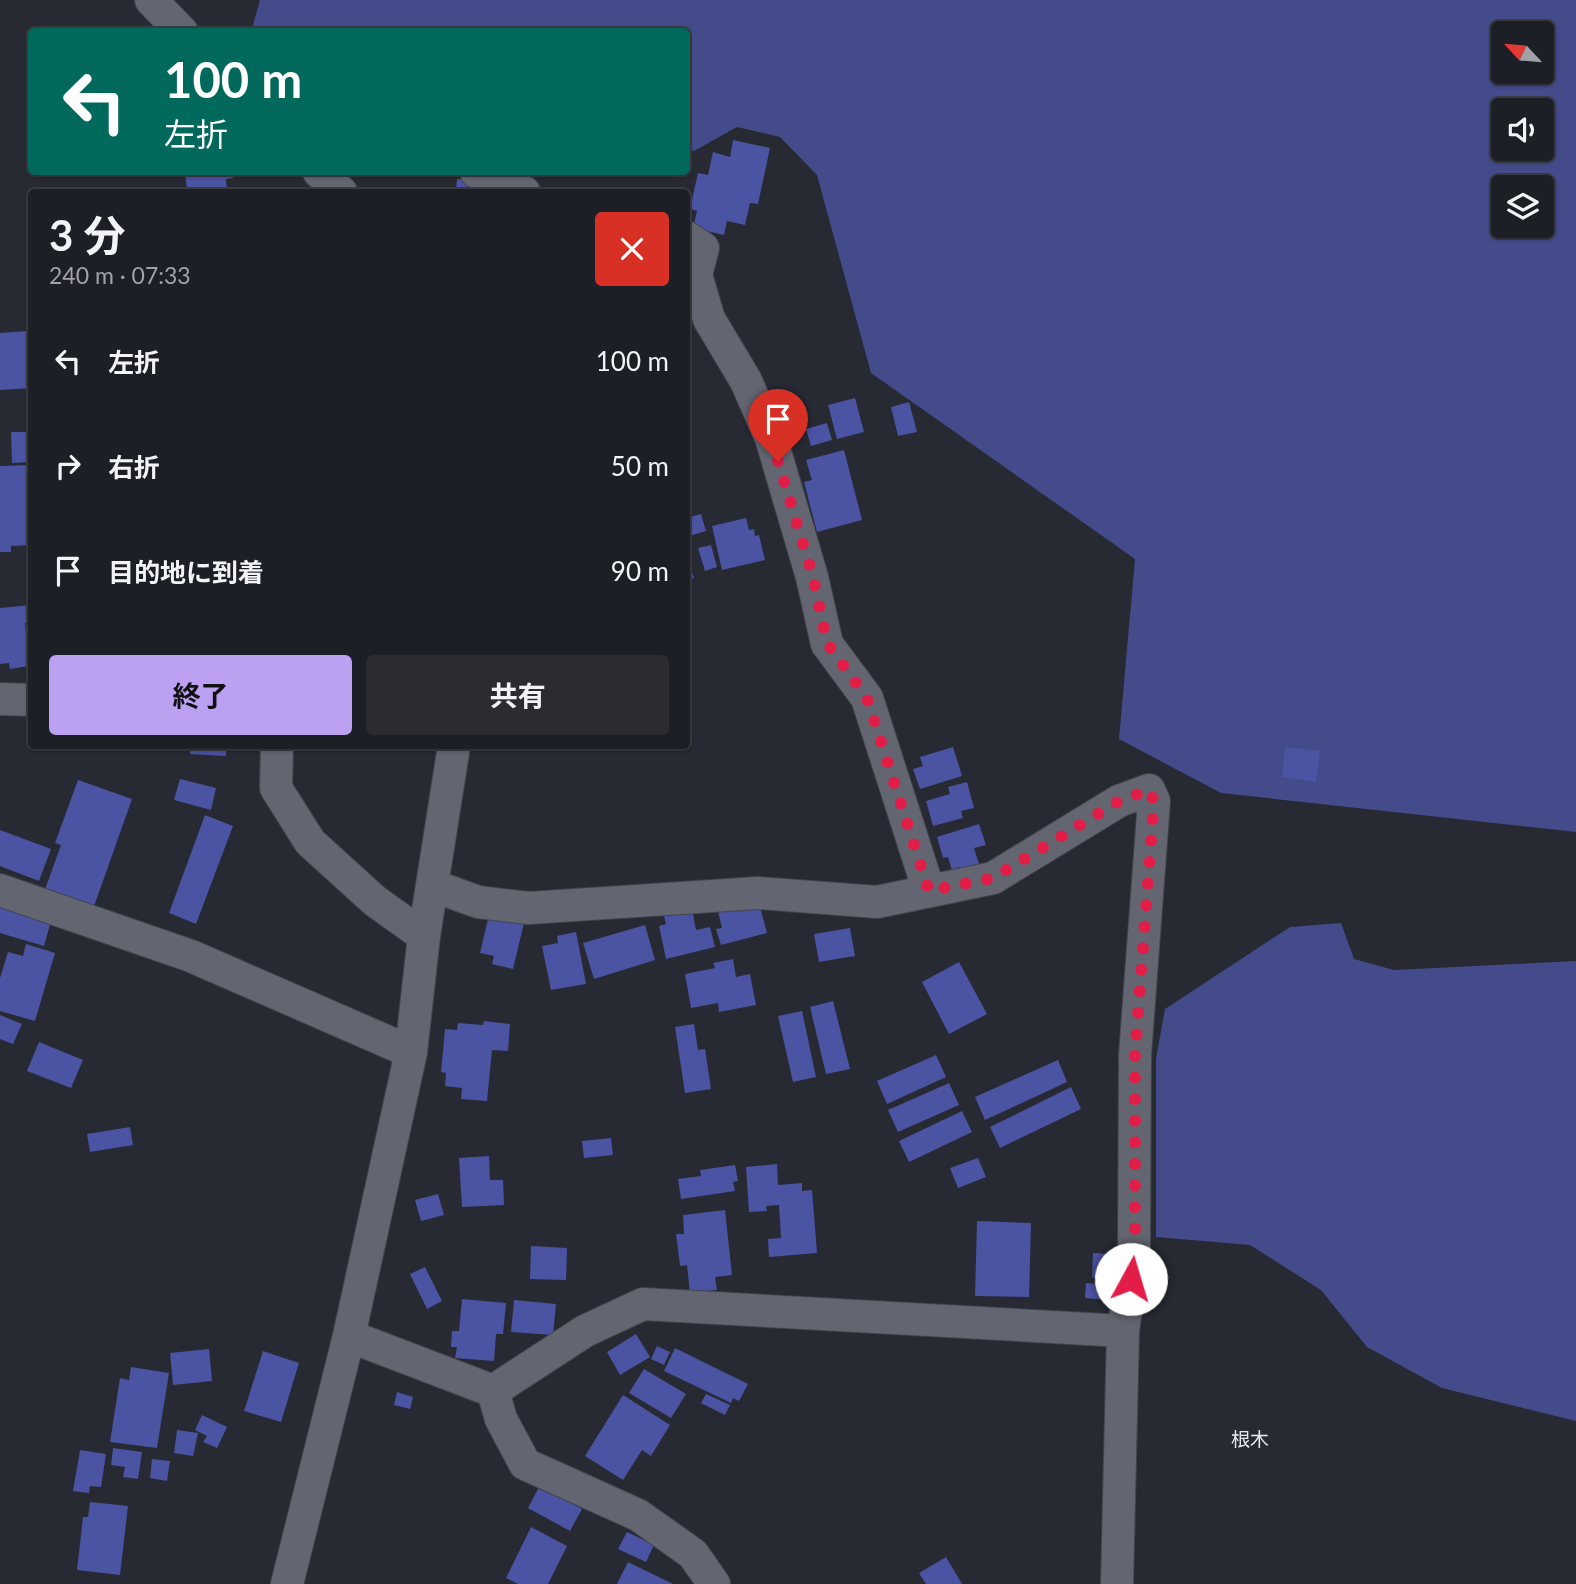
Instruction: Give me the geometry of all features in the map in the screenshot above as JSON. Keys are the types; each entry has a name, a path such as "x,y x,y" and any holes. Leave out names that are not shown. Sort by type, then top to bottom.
{"street":[{"path":"151,0 178,28"},
{"path":"322,175 338,189"},
{"path":"483,175 517,189"},
{"path":"690,240 703,248 696,275 709,319 746,381 771,438 813,577 827,643 867,698 929,891"},
{"path":"0,699 28,700"},
{"path":"277,749 276,789 310,842 375,901 424,936"},
{"path":"287,1584 349,1336 411,1052 424,936 454,749"},
{"path":"434,886 478,902 529,908 758,893 877,902 993,878 1119,801 1149,790 1154,801 1135,1055 1135,1253 1123,1331 1117,1584"},
{"path":"0,890 191,956 411,1052"},
{"path":"493,1391 585,1331 643,1304 1123,1331"},
{"path":"349,1336 493,1391"},
{"path":"493,1391 501,1419 525,1464 638,1515 693,1555 714,1584"}],"shaded area":[{"path":"260,0 1576,0 1576,832 1221,793 1119,739 1135,559 871,373 817,175 780,137 737,127 694,151 690,150 690,28 252,28"},
{"path":"1341,923 1354,959 1394,970 1576,961 1576,1421 1442,1388 1367,1347 1321,1290 1250,1245 1156,1237 1156,1059 1165,1009 1290,927"}],"building":[{"path":"733,140 770,148 758,204 750,203 745,225 727,221 724,235 693,228 697,211 690,209 698,173 708,175 713,152 730,157"},
{"path":"185,175 232,175 233,178 226,179 227,189 187,189"},
{"path":"457,179 472,180 471,189 456,189"},
{"path":"27,331 28,388 0,390 0,333"},
{"path":"855,398 864,432 837,439 828,405"},
{"path":"909,402 917,432 898,436 891,407"},
{"path":"827,423 832,440 811,446 806,429"},
{"path":"11,432 28,432 28,462 12,463"},
{"path":"844,450 862,520 817,532 804,482 812,480 806,460"},
{"path":"28,465 28,545 11,546 11,552 0,552 0,466"},
{"path":"701,514 706,531 690,536 690,517"},
{"path":"746,518 749,530 754,529 755,536 759,535 765,560 722,570 712,526"},
{"path":"711,545 717,567 705,571 698,548"},
{"path":"28,605 28,623 25,623 28,666 10,669 9,663 0,664 0,608"},
{"path":"953,747 962,776 920,789 913,769 923,766 920,757"},
{"path":"1285,747 1320,751 1316,782 1282,777"},
{"path":"191,749 226,749 226,756 190,754"},
{"path":"180,779 216,788 211,810 174,800"},
{"path":"78,780 132,799 92,912 43,895 61,845 55,843"},
{"path":"967,782 974,808 961,811 963,818 933,826 926,801 950,794 948,787"},
{"path":"205,815 233,826 196,924 169,913"},
{"path":"979,824 986,845 974,848 980,867 961,873 959,867 952,870 948,857 943,858 937,837"},
{"path":"0,830 51,849 39,881 0,866"},
{"path":"759,903 767,933 721,945 716,929 722,928 717,907"},
{"path":"0,906 51,921 44,946 0,933"},
{"path":"692,909 696,930 710,927 715,947 666,959 659,926 666,924 664,916"},
{"path":"489,915 524,923 513,969 492,964 494,956 480,953"},
{"path":"645,925 655,960 594,979 583,943"},
{"path":"850,928 855,956 819,962 814,934"},
{"path":"576,932 586,984 551,990 542,946 558,943 557,936"},
{"path":"26,944 55,953 35,1021 0,1011 0,978 8,952 23,956"},
{"path":"733,959 736,977 750,974 756,1005 719,1012 718,1003 691,1008 685,974 715,968 713,963"},
{"path":"959,962 987,1014 949,1034 922,982"},
{"path":"833,1001 850,1069 826,1074 810,1007"},
{"path":"802,1011 816,1077 793,1082 778,1016"},
{"path":"0,1015 22,1024 13,1044 0,1039"},
{"path":"484,1021 510,1024 508,1051 492,1050 487,1101 461,1099 462,1088 445,1086 446,1073 441,1072 445,1029 457,1030 458,1023 483,1025"},
{"path":"694,1024 698,1050 705,1049 711,1089 685,1093 675,1027"},
{"path":"39,1042 83,1060 71,1088 27,1071"},
{"path":"936,1055 946,1077 887,1104 877,1081"},
{"path":"1058,1060 1067,1082 985,1120 975,1097"},
{"path":"949,1083 959,1105 898,1132 888,1110"},
{"path":"1071,1087 1081,1109 1000,1148 990,1127"},
{"path":"962,1111 972,1132 909,1162 899,1141"},
{"path":"130,1127 133,1145 90,1152 87,1134"},
{"path":"611,1138 613,1155 584,1158 582,1141"},
{"path":"489,1156 490,1180 503,1180 504,1205 462,1207 459,1158"},
{"path":"978,1158 986,1177 958,1188 950,1168"},
{"path":"777,1164 778,1185 802,1183 802,1191 812,1190 817,1253 769,1257 768,1239 781,1238 779,1205 766,1206 767,1211 749,1212 746,1167"},
{"path":"735,1165 738,1181 733,1182 735,1191 681,1199 678,1179 701,1176 700,1170"},
{"path":"438,1194 444,1215 421,1221 415,1200"},
{"path":"725,1210 732,1275 715,1277 717,1290 690,1293 687,1265 680,1266 676,1234 684,1234 683,1215"},
{"path":"977,1221 1031,1223 1029,1297 975,1296"},
{"path":"531,1246 567,1248 566,1280 530,1279"},
{"path":"1093,1253 1113,1254 1112,1279 1092,1278"},
{"path":"425,1267 442,1301 427,1309 410,1274"},
{"path":"1086,1283 1109,1285 1108,1300 1085,1298"},
{"path":"462,1299 506,1303 503,1334 496,1334 494,1361 455,1358 457,1347 451,1347 452,1331 459,1331"},
{"path":"514,1300 556,1304 553,1335 511,1332"},
{"path":"636,1334 650,1357 620,1375 607,1352"},
{"path":"657,1346 670,1352 664,1365 651,1359"},
{"path":"675,1348 748,1384 739,1401 733,1398 731,1403 664,1371"},
{"path":"209,1349 212,1381 173,1385 170,1353"},
{"path":"263,1351 299,1363 281,1422 244,1411"},
{"path":"131,1367 169,1373 157,1448 110,1442 120,1378 129,1380"},
{"path":"644,1369 686,1394 671,1418 629,1393"},
{"path":"397,1392 413,1397 410,1409 394,1405"},
{"path":"706,1394 730,1405 725,1415 701,1403"},
{"path":"623,1395 670,1425 651,1456 642,1450 623,1480 585,1456"},
{"path":"202,1415 227,1427 217,1448 203,1442 207,1436 195,1430"},
{"path":"177,1430 198,1433 193,1456 174,1453"},
{"path":"113,1448 142,1452 138,1479 123,1477 125,1467 111,1465"},
{"path":"80,1450 106,1454 101,1487 90,1486 89,1493 73,1491"},
{"path":"152,1459 170,1461 167,1481 150,1478"},
{"path":"540,1485 582,1509 570,1531 528,1508"},
{"path":"90,1502 128,1506 120,1575 77,1570 83,1517 88,1517"},
{"path":"531,1527 567,1546 548,1584 518,1584 506,1578"},
{"path":"627,1532 654,1545 646,1562 618,1549"},
{"path":"946,1557 962,1584 926,1584 919,1573"},
{"path":"628,1562 673,1584 617,1584"}],"district":[{"name":"根木","path":"1250,1439"}],"route":[{"path":"778,461 813,577 827,643 845,672 867,698 929,891 993,878 1119,801 1149,790 1154,801 1135,1055 1135,1253 1131,1279"}]}
